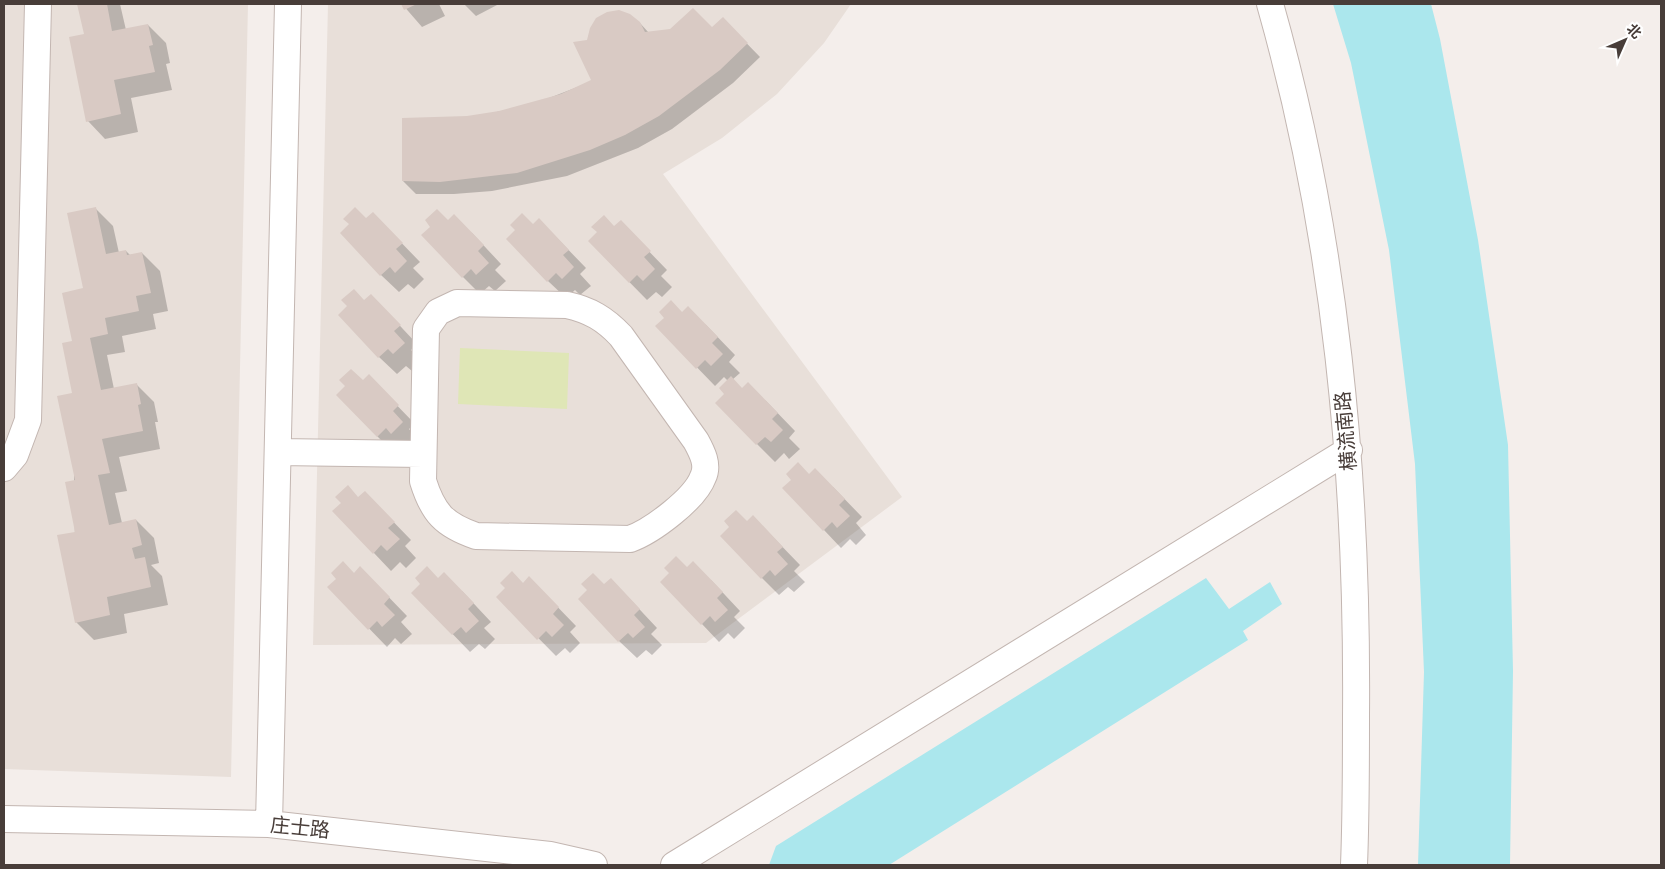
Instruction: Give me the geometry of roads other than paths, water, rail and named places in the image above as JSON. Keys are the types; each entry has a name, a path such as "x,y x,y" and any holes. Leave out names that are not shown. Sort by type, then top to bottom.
{"street":[{"path":"4,468 15,456 28,420 38,4"},
{"path":"269,824 288,4"},
{"name":"横流南路","path":"1270,4 1306,149 1328,268 1349,450 1357,644 1354,865"},
{"path":"457,303 567,305 597,316 621,336 696,441 705,458 704,476 695,492 644,534 630,539 476,536 457,530 441,518 429,501 423,482 423,454 426,329 438,312 457,303"},
{"path":"674,865 1349,450"},
{"path":"278,452 423,454"},
{"name":"庄士路","path":"4,819 269,824 550,855 594,865"}],"water":[{"path":"1333,4 1431,4 1440,39 1478,240 1508,445 1513,671 1510,865 1418,865 1424,672 1415,464 1389,250 1351,63"},
{"path":"1206,578 1229,609 1270,582 1282,604 1243,631 1248,640 889,865 769,865 776,846"}]}
